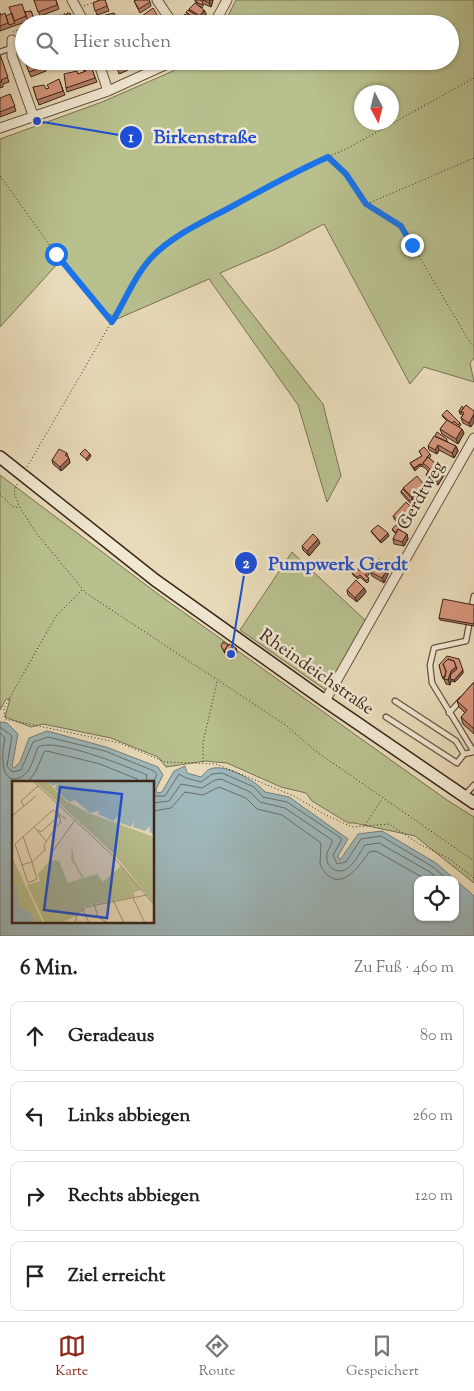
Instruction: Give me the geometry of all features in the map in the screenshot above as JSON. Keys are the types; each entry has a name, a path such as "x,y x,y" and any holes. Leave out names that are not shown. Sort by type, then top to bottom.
{"main road":[{"name":"Rheindeichstraße","path":"0,456 155,580 324,701 474,803"}],"street":[{"path":"72,0 80,15"},
{"path":"157,0 167,15"},
{"path":"219,15 228,0"},
{"path":"11,44 15,57"},
{"path":"19,70 34,118"},
{"path":"101,70 108,91"},
{"path":"0,128 34,118 108,91 154,70"},
{"name":"Gerdtweg","path":"324,701 474,438"}],"lane":[{"path":"0,52 11,44"},
{"path":"472,606 474,596"},
{"path":"386,717 457,763 464,754 474,752 449,714 432,683 430,665 434,648 466,641 469,625"},
{"path":"449,714 468,693"},
{"path":"395,701 456,741 464,754"},
{"path":"464,796 474,785"}],"path":[{"path":"61,15 99,0"},
{"path":"11,44 12,34 15,32"},
{"path":"22,475 140,273 152,257 188,230 474,78"},
{"path":"328,157 346,174 366,204 401,226 471,344 474,345"},
{"path":"366,204 474,158"},
{"path":"0,176 56,254 112,322"},
{"path":"15,487 14,493 20,508 37,534 91,597 286,726 314,750 474,861"},
{"path":"0,494 12,506 20,508"},
{"path":"83,589 60,610 4,708 5,719 120,744 165,762 216,764 294,796 326,815 352,827 389,824 419,844 448,858 474,878"},
{"path":"203,763 203,742 217,682"},
{"path":"0,707 4,708"},
{"path":"364,826 383,799"}],"green space":[{"path":"236,0 474,0 474,358 470,363 474,382 424,367 410,384 324,224 276,249 220,273 323,404 341,476 327,502 298,405 209,279 117,319 103,310 65,261 60,261 0,327 0,139 102,102 174,70 459,70 459,15 228,15"},
{"path":"0,475 162,597 447,800 474,817 474,883 415,836 348,823 312,801 306,793 281,787 227,763 205,761 166,767 158,757 111,738 43,724 31,727 5,717 10,699 6,699 0,710"},
{"path":"292,552 366,621 327,691 240,630"}],"water":[{"path":"0,722 7,723 18,734 12,766 14,768 20,762 29,738 47,731 106,747 158,767 163,775 156,789 157,793 162,792 174,771 185,766 187,773 201,777 210,769 216,768 240,774 265,792 289,797 348,839 338,856 340,860 358,834 382,831 436,863 451,876 414,876 414,921 459,921 459,883 474,896 474,936 0,936"}],"building":[{"path":"34,0 56,0 57,5 38,12"},
{"path":"105,0 107,6 95,11 93,3"},
{"path":"149,0 150,2 139,9 134,1"},
{"path":"195,1 203,2 202,5"},
{"path":"195,3 204,10 198,15 189,9"},
{"path":"22,4 26,15 15,15 14,21 9,7"},
{"path":"153,8 157,15 143,15"},
{"path":"188,10 196,15 190,15 186,12"},
{"path":"31,11 32,15 26,15 25,12"},
{"path":"0,13 1,15 5,13 8,23 0,26"},
{"path":"12,13 15,23 9,25 6,16"},
{"path":"0,55 8,77 1,80 2,82 0,83"},
{"path":"92,70 95,78 66,88 64,74 77,71 78,74"},
{"path":"59,79 63,91 37,100 33,87 44,85 46,89 49,88 47,85"},
{"path":"10,94 15,106 0,112 0,98"},
{"path":"466,405 474,411 469,423 461,418 464,413 461,411"},
{"path":"447,410 460,423 458,425 442,415"},
{"path":"447,420 462,429 456,439 440,429"},
{"path":"437,432 447,439 446,441 435,436"},
{"path":"434,436 456,446 452,453 438,445 435,450 428,446"},
{"path":"424,447 430,454 423,465 420,464 414,468 410,463 422,456 419,451"},
{"path":"59,449 67,453 65,455 69,458 60,467 52,460"},
{"path":"85,449 90,454 86,459 80,454"},
{"path":"428,457 436,464 434,466 442,471 436,481 426,475 430,469 423,463"},
{"path":"417,476 425,486 412,497 403,488"},
{"path":"403,489 412,499 410,501 401,491"},
{"path":"406,502 413,509 400,522 393,516"},
{"path":"378,525 388,533 380,541 371,531"},
{"path":"396,525 401,529 398,529 396,533 392,529"},
{"path":"398,529 407,534 402,542 393,539"},
{"path":"313,534 318,539 307,551 302,546"},
{"path":"373,558 379,566 387,570 382,578 370,572 374,566 370,563"},
{"path":"379,559 383,563 381,567 376,562"},
{"path":"357,568 360,571 363,568 368,572 365,575 369,578 366,581 360,575 357,577 352,573"},
{"path":"356,580 364,588 355,598 347,590"},
{"path":"443,599 474,605 474,624 439,618"},
{"path":"223,642 228,645 224,651 225,653 221,646"},
{"path":"229,644 236,648 231,655 224,651"},
{"path":"447,656 459,659 463,670 454,680 450,679 451,674 457,669 454,661 448,659 443,664 446,671 445,677 442,677 439,665"},
{"path":"448,659 454,661 456,667 451,671 448,680 444,679 446,671 443,664"},
{"path":"474,682 474,729 461,717 467,710 457,701"}],"place":[{"name":"Birkenstraße","path":"37,121"},
{"name":"Pumpwerk Gerdt","path":"231,654"}],"route":[{"path":"56,254 112,322 140,273 152,257 166,245 188,230 299,170 328,157 346,174 366,204 382,212 401,226 412,245"}]}
